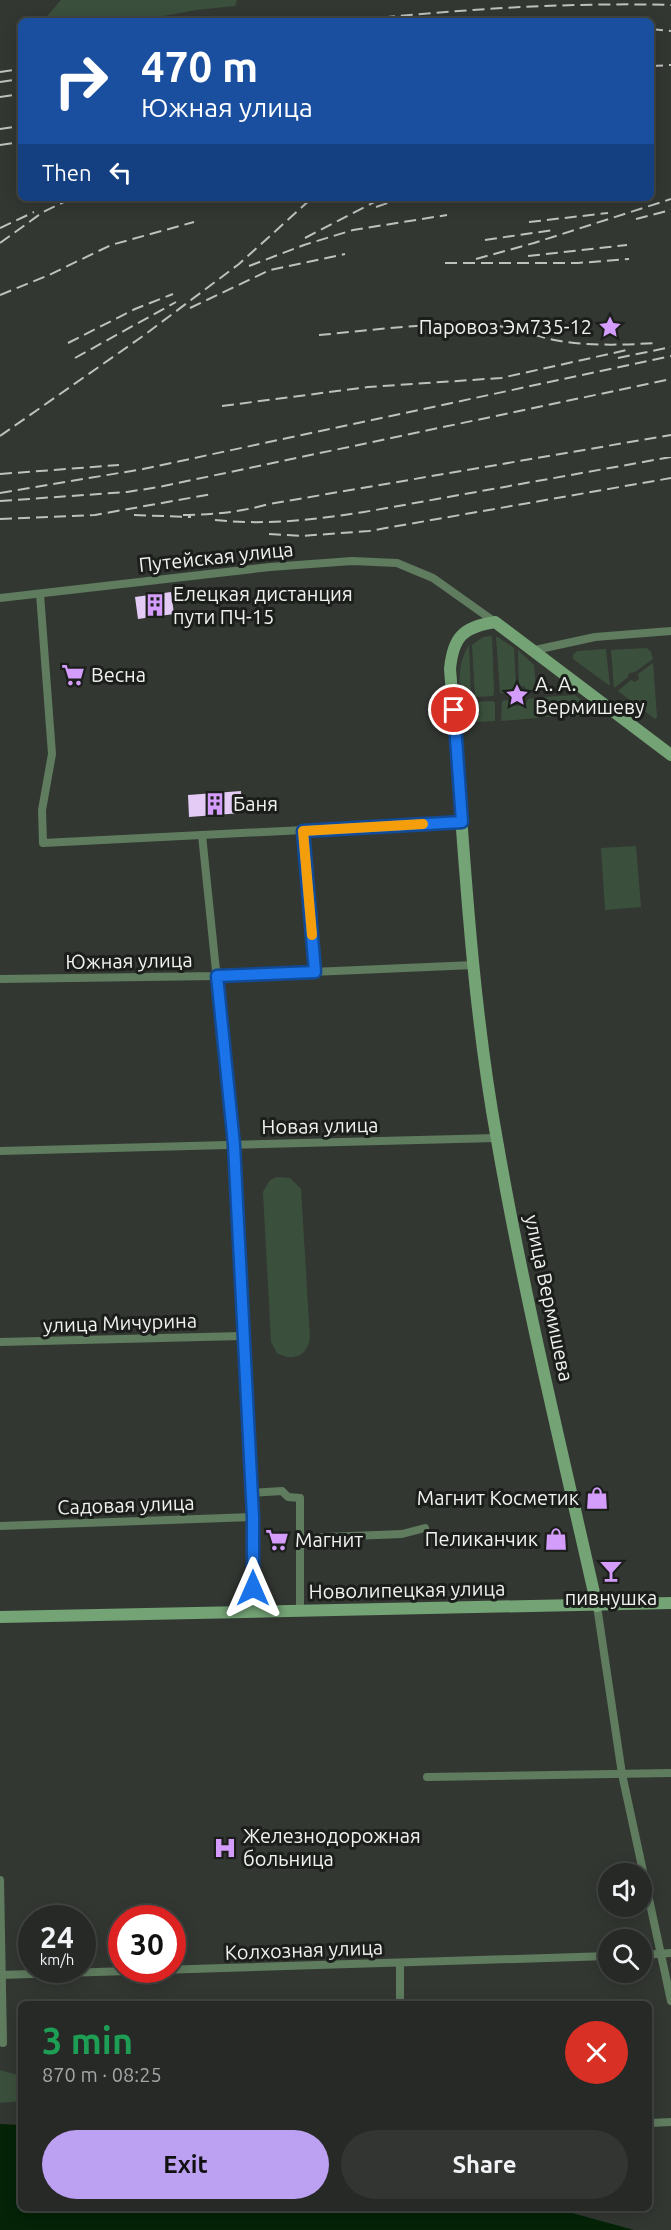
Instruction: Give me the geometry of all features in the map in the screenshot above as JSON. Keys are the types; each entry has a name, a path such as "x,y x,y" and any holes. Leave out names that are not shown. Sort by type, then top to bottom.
{"street":[{"name":"Путейская улица","path":"0,598 270,567 352,561 397,563 433,578 495,622"},
{"path":"40,594 52,754 42,810 43,843 462,822"},
{"path":"495,622 671,755"},
{"name":"улица Вермишева","path":"495,622 472,626 458,638 452,653 450,669 474,966 496,1138 597,1606 622,1774 667,1954 671,2001"},
{"path":"535,650 595,638 671,631"},
{"path":"303,831 315,972"},
{"path":"202,835 234,1145 253,1517 253,1611"},
{"name":"Южная улица","path":"0,979 217,976 474,966"},
{"name":"Новая улица","path":"0,1151 496,1138"},
{"name":"улица Мичурина","path":"0,1342 242,1336"},
{"path":"251,1493 282,1491 288,1497 300,1498 300,1611"},
{"name":"Садовая улица","path":"0,1526 253,1517"},
{"path":"300,1538 402,1534 425,1528"},
{"name":"Новолипецкая улица","path":"0,1617 671,1603"},
{"path":"427,1778 671,1773"},
{"path":"0,1880 3,2043"},
{"path":"652,1955 667,1954"},
{"name":"Колхозная улица","path":"1,1975 598,1956"},
{"path":"400,1964 400,2001"},
{"path":"652,2123 671,2122"}],"shaded area":[{"path":"61,0 237,0 235,6 152,18 46,18"},
{"path":"492,636 494,693 493,696 475,697 472,645 483,637"},
{"path":"496,636 514,648 516,686 507,694 500,693"},
{"path":"469,645 472,722 463,722 460,673 461,663"},
{"path":"647,648 653,659 635,672 629,673 628,677 614,688 611,650"},
{"path":"606,649 610,686 573,659 577,651"},
{"path":"518,650 534,665 536,689 534,692 528,692 525,687 519,685"},
{"path":"653,663 657,717 655,719 618,691 631,680 635,682 639,679 638,674"},
{"path":"575,695 590,707 586,711 590,716 543,717 544,697"},
{"path":"528,699 537,700 538,718 501,721 502,701 507,700 514,706 525,705"},
{"path":"493,701 495,721 476,722 475,702"},
{"path":"636,846 641,907 605,910 601,848"},
{"path":"277,1177 290,1178 301,1189 310,1338 306,1349 294,1357 277,1353 271,1342 263,1192 270,1180"},
{"path":"0,2070 18,2075 18,2101 0,2103"},
{"path":"0,2124 18,2125 18,2211 565,2211 634,2230 0,2230"}],"building":[{"name":"Елецкая дистанция пути ПЧ-15","path":"171,592 174,614 138,619 135,597"},
{"name":"Баня","path":"241,791 242,813 189,817 188,795"}],"railway":[{"path":"377,18 509,8 671,5"},
{"path":"654,29 671,31"},
{"path":"654,66 671,65"},
{"path":"0,72 18,69"},
{"path":"0,82 18,79"},
{"path":"0,97 18,94"},
{"path":"0,129 18,126"},
{"path":"0,145 18,142"},
{"path":"476,259 671,199"},
{"path":"0,243 43,212 66,201"},
{"path":"0,436 143,336 239,264 309,201"},
{"path":"305,238 376,201"},
{"path":"376,207 393,201"},
{"path":"636,219 671,210"},
{"path":"0,228 34,212"},
{"path":"529,222 608,213"},
{"path":"249,266 304,245 353,230 447,215"},
{"path":"0,295 49,275 111,245 194,222"},
{"path":"485,240 553,230"},
{"path":"528,256 627,245"},
{"path":"190,308 270,270 345,254"},
{"path":"445,263 578,263 629,259"},
{"path":"68,343 135,309 173,294"},
{"path":"75,358 176,302"},
{"path":"319,335 467,324 506,327 572,343 608,345 656,343"},
{"path":"618,358 671,347"},
{"path":"222,406 368,387 501,378 627,350"},
{"path":"0,493 143,469 671,356"},
{"path":"0,501 127,492 159,487 671,379"},
{"path":"183,515 237,511 671,435"},
{"path":"215,520 271,522 326,517 671,457"},
{"path":"0,474 119,465"},
{"path":"269,534 301,536 369,531 671,478"},
{"path":"0,519 95,515 212,494"},
{"path":"134,515 191,517"}],"slow traffic":[{"path":"312,935 303,831 423,824"}],"place":[{"name":"Паровоз Эм735-12","path":"610,327"},
{"name":"Елецкая дистанция пути ПЧ-15","path":"155,605"},
{"name":"Весна","path":"73,675"},
{"name":"А. А. Вермишеву","path":"517,695"},
{"name":"Баня","path":"215,804"},
{"name":"Магнит Косметик","path":"597,1498"},
{"name":"Пеликанчик","path":"556,1539"},
{"name":"Магнит","path":"277,1540"},
{"name":"пивнушка","path":"611,1571"},
{"name":"Железнодорожная больница","path":"225,1848"}],"route":[{"path":"253,1588 253,1517 234,1145 217,976 315,972 303,831 462,822 454,710"}]}
